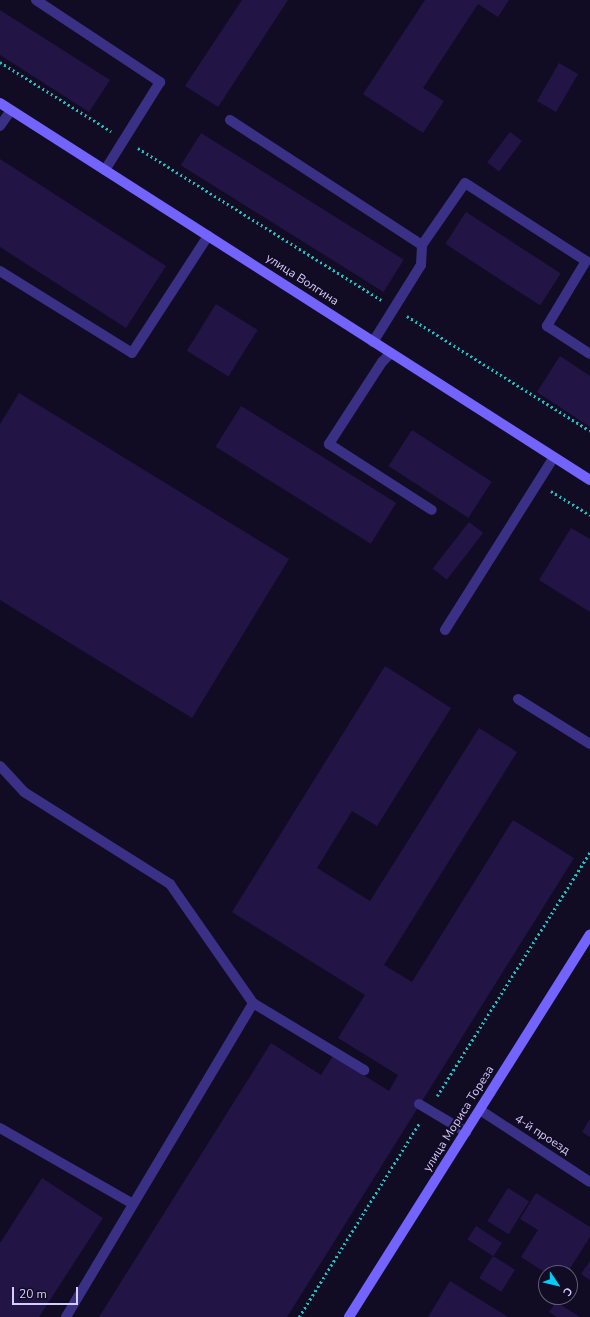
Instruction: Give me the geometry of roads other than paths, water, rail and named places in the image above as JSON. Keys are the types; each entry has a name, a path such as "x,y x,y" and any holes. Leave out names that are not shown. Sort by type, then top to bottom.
{"street":[{"path":"36,0 160,82 105,170"},
{"name":"улица Волгина","path":"0,103 590,480"},
{"path":"0,126 11,110"},
{"path":"230,120 422,246"},
{"path":"373,342 421,265 422,246 465,183 586,262 547,326 590,354"},
{"path":"0,271 132,353 208,236"},
{"path":"391,353 382,362 329,444 432,510"},
{"path":"445,630 554,457"},
{"path":"518,699 590,744"},
{"path":"0,766 24,792 170,884 253,1003 364,1070"},
{"name":"улица Мориса Тореза","path":"349,1317 590,935"},
{"path":"66,1317 253,1003"},
{"path":"419,1104 466,1132"},
{"name":"4-й проезд","path":"480,1110 590,1182"},
{"path":"0,1128 133,1204"}]}
